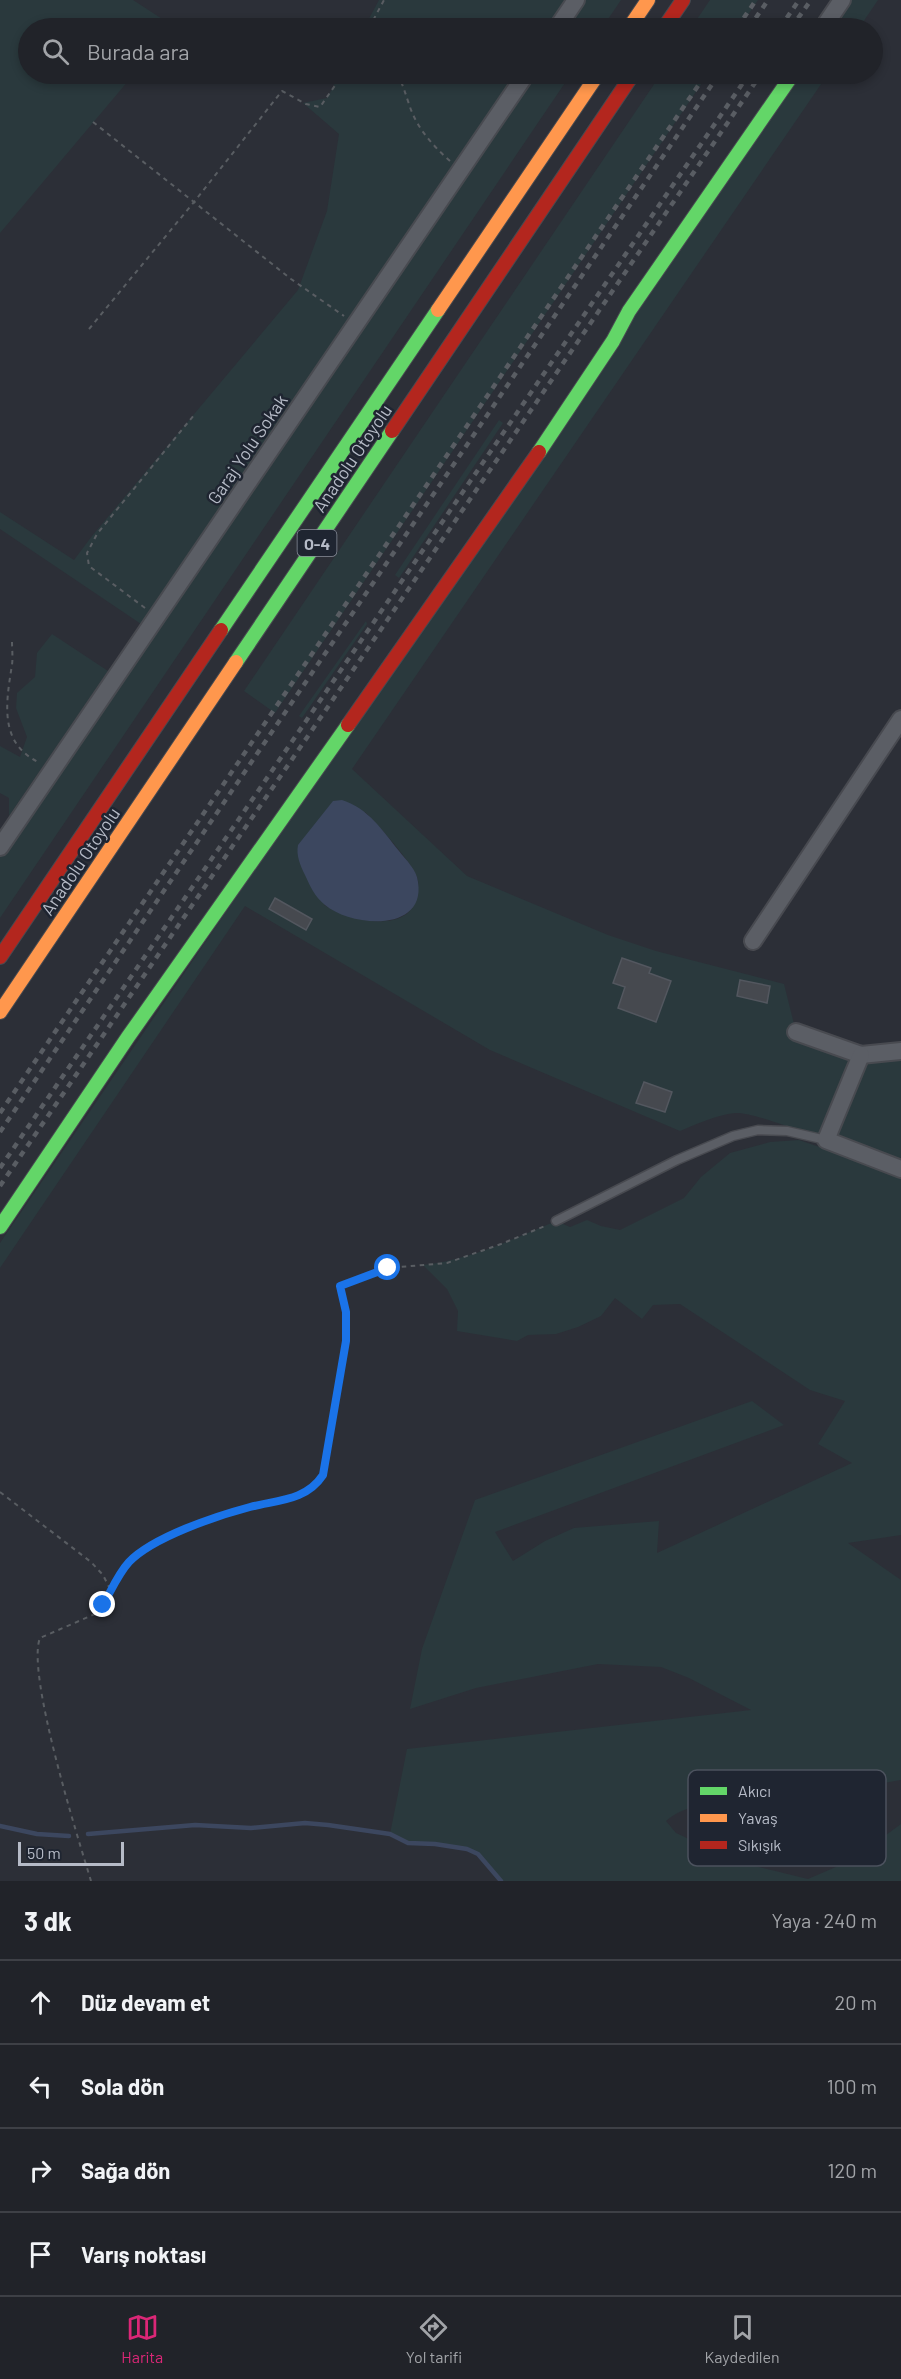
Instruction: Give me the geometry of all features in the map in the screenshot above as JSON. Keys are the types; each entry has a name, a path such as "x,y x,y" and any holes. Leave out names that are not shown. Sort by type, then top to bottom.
{"main road":[{"path":"636,18 648,0"},
{"path":"671,18 683,0"},
{"name":"Anadolu Otoyolu","path":"0,957 591,84"},
{"name":"Anadolu Otoyolu","path":"0,1012 626,84"},
{"path":"0,1227 141,1018 497,515 613,341 629,311 785,84"}],"street":[{"path":"564,18 576,0"},
{"path":"830,18 842,0"},
{"name":"Garaj Yolu Sokak","path":"0,847 519,84"},
{"path":"753,941 901,719"},
{"path":"795,1032 861,1055 901,1052"},
{"path":"861,1055 826,1140 901,1169"}],"lane":[{"path":"556,1221 677,1160 733,1136 758,1131 787,1131 826,1140"}],"path":[{"path":"374,18 384,0"},
{"path":"89,329 282,91 306,104 320,107 336,84"},
{"path":"403,84 416,121 427,139 461,170"},
{"path":"93,122 291,279 356,324"},
{"path":"158,615 89,566 87,553 97,534 194,416"},
{"path":"3,710 13,662 12,642"},
{"path":"12,745 36,761 54,767"},
{"path":"91,1881 53,1747 36,1659 36,1647 40,1638 94,1614 129,1562 152,1545 210,1519 305,1494 316,1486 323,1475 346,1341 346,1312 340,1286 388,1268 447,1263 556,1221"},
{"path":"0,1492 91,1562 103,1575 111,1591"}],"shaded area":[{"path":"0,0 133,0 161,18 18,18 18,84 126,84 0,233"},
{"path":"379,0 570,0 557,18 369,18"},
{"path":"579,0 621,0 609,18 567,18"},
{"path":"710,0 758,0 746,18 698,18"},
{"path":"848,0 878,0 866,18 836,18"},
{"path":"335,84 513,84 163,597 149,613 145,622 141,624 0,529 0,512 74,560 298,290 327,211 339,134 303,103 327,98"},
{"path":"523,84 564,84 0,918 0,856"},
{"path":"654,84 701,84 275,713 244,691"},
{"path":"791,84 821,84 352,769 467,876 608,935 656,951 784,984 796,1032 861,1055 826,1140 743,1113 707,1120 680,1131 490,1050 245,906 0,1268 0,1243","holes":["365,812 387,835 416,875 417,895 412,908 403,916 377,921 348,916 324,905"]},
{"path":"499,420 503,423 399,578 395,575"},
{"path":"366,621 367,624 302,718 299,716"},
{"path":"52,634 108,671 9,816 9,798 0,793 0,746 20,757 27,737 16,708 17,693 35,677 37,653"},
{"path":"901,1055 901,1163 834,1138 863,1067 870,1061"},
{"path":"799,1140 901,1175 901,1535 848,1543 901,1580 901,1780 886,1782 886,1770 688,1770 688,1809 666,1821 676,1833 688,1839 688,1866 755,1866 808,1879 838,1866 886,1866 886,1835 901,1824 901,1881 501,1881 478,1854 467,1849 408,1843 390,1834 407,1749 751,1710 689,1678 661,1667 598,1664 476,1688 410,1709 422,1649 475,1500 752,1401 784,1425 495,1532 513,1561 545,1541 574,1528 659,1521 657,1553 852,1463 818,1444 845,1401 810,1390 680,1304 653,1305 642,1319 615,1298 601,1316 578,1327 556,1334 528,1335 517,1341 457,1331 458,1311 447,1289 423,1265 474,1254 556,1221 570,1227 587,1220 620,1230 684,1198 701,1177 730,1153 770,1142"}],"water":[{"path":"342,800 367,814 381,828 416,873 417,899 410,910 399,917 384,921 352,918 321,902 309,883 299,860 298,845 333,801"}],"building":[{"path":"275,898 312,919 306,930 269,909"},
{"path":"622,958 651,968 649,973 671,981 656,1022 618,1008 625,987 613,983"},
{"path":"740,980 770,986 767,1003 737,996"},
{"path":"644,1082 672,1092 665,1112 636,1103"}],"waterway":[{"path":"88,1834 195,1825 251,1828 305,1823 328,1825 390,1834 408,1843 467,1849 478,1854 501,1881"},
{"path":"0,1826 37,1834 69,1836"}],"railway":[{"path":"744,18 756,0"},
{"path":"756,18 768,0"},
{"path":"787,18 799,0"},
{"path":"798,18 811,0"},
{"path":"0,1113 699,84"},
{"path":"0,1132 712,84"},
{"path":"0,1168 742,84"},
{"path":"0,1186 754,84"}],"traffic: fast":[{"path":"539,452 613,341 629,311 786,84"},
{"path":"221,630 438,310"},
{"path":"236,662 392,431"},
{"path":"0,1227 128,1037 348,725"}],"traffic: slow":[{"path":"636,18 648,0"},
{"path":"438,310 591,84"},
{"path":"0,1012 236,662"}],"traffic: jam":[{"path":"671,18 683,0"},
{"path":"392,431 626,84"},
{"path":"348,725 539,452"},
{"path":"0,957 221,630"}],"route":[{"path":"103,1605 129,1562 152,1545 210,1519 305,1494 316,1486 323,1475 346,1341 346,1312 340,1286 388,1268"}]}
